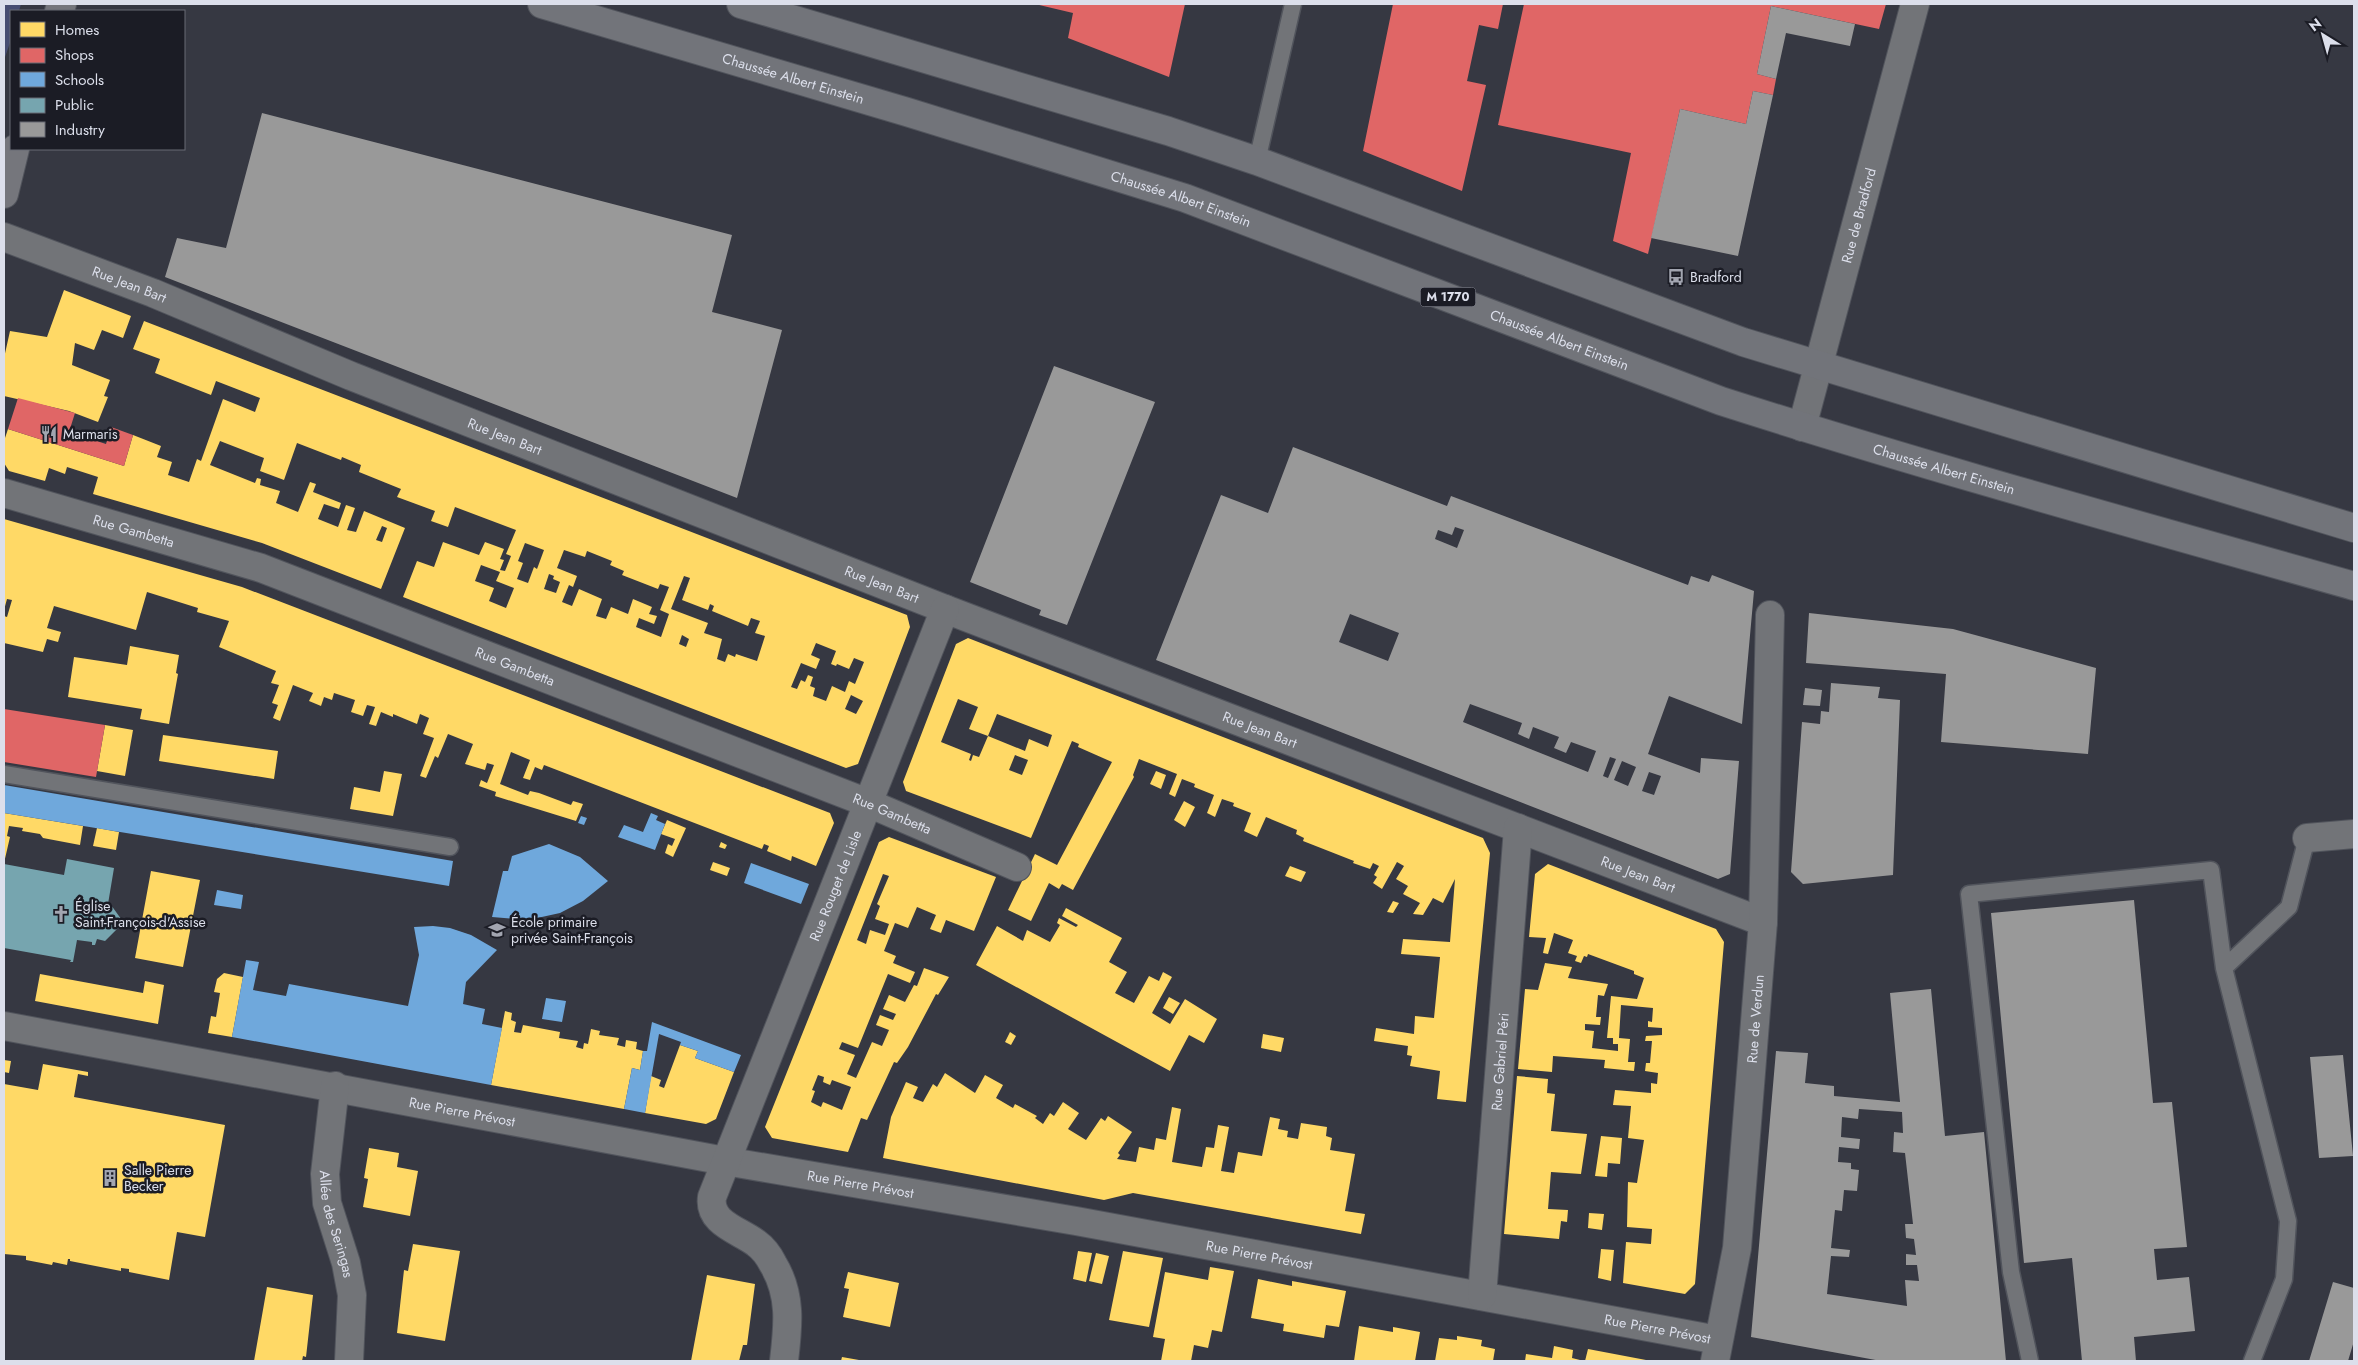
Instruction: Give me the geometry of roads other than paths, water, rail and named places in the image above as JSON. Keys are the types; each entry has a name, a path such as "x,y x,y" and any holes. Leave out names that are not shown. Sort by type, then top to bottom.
{"main road":[{"name":"Chaussée Albert Einstein","path":"542,4 1150,187 1344,258 1721,401 1994,485 2354,586"},
{"path":"741,4 1168,131 1257,161 1352,195 1624,300 1742,342 2354,528"},
{"path":"4,194 15,150"}],"street":[{"name":"Rue de Bradford","path":"1802,427 1915,4"},
{"name":"Rue Jean Bart","path":"4,237 154,293 352,376 945,609 1763,922"},
{"name":"Rue Gambetta","path":"4,493 261,568 868,803 1017,867"},
{"name":"Rue Rouget de Lisle","path":"725,1161 945,609"},
{"name":"Rue de Verdun","path":"1717,1350 1737,1248 1763,922 1770,615"},
{"name":"Rue Gabriel Péri","path":"1482,1296 1518,828"},
{"path":"2307,838 2354,834"},
{"name":"Rue Pierre Prévost","path":"4,1026 335,1086 725,1161 1076,1221 1482,1296 1717,1350"},
{"name":"Allée des Seringas","path":"335,1086 324,1174 327,1203 346,1263 352,1295 349,1361"},
{"path":"725,1161 710,1205 717,1219 756,1243 766,1252 780,1277 788,1307 784,1361"}],"lane":[{"path":"1257,161 1293,4"},
{"path":"4,774 450,847"},
{"path":"2224,968 2289,907 2307,838"},
{"path":"2030,1361 2011,1272 1969,894 2211,870 2224,968 2288,1221 2284,1279 2252,1361"}],"place":[{"name":"Bradford","path":"1676,277"},
{"name":"Marmaris","path":"49,434"},
{"name":"Église Saint-François-d'Assise","path":"61,914"},
{"name":"École primaire privée Saint-François","path":"497,930"},
{"name":"Salle Pierre Becker","path":"110,1178"}]}
